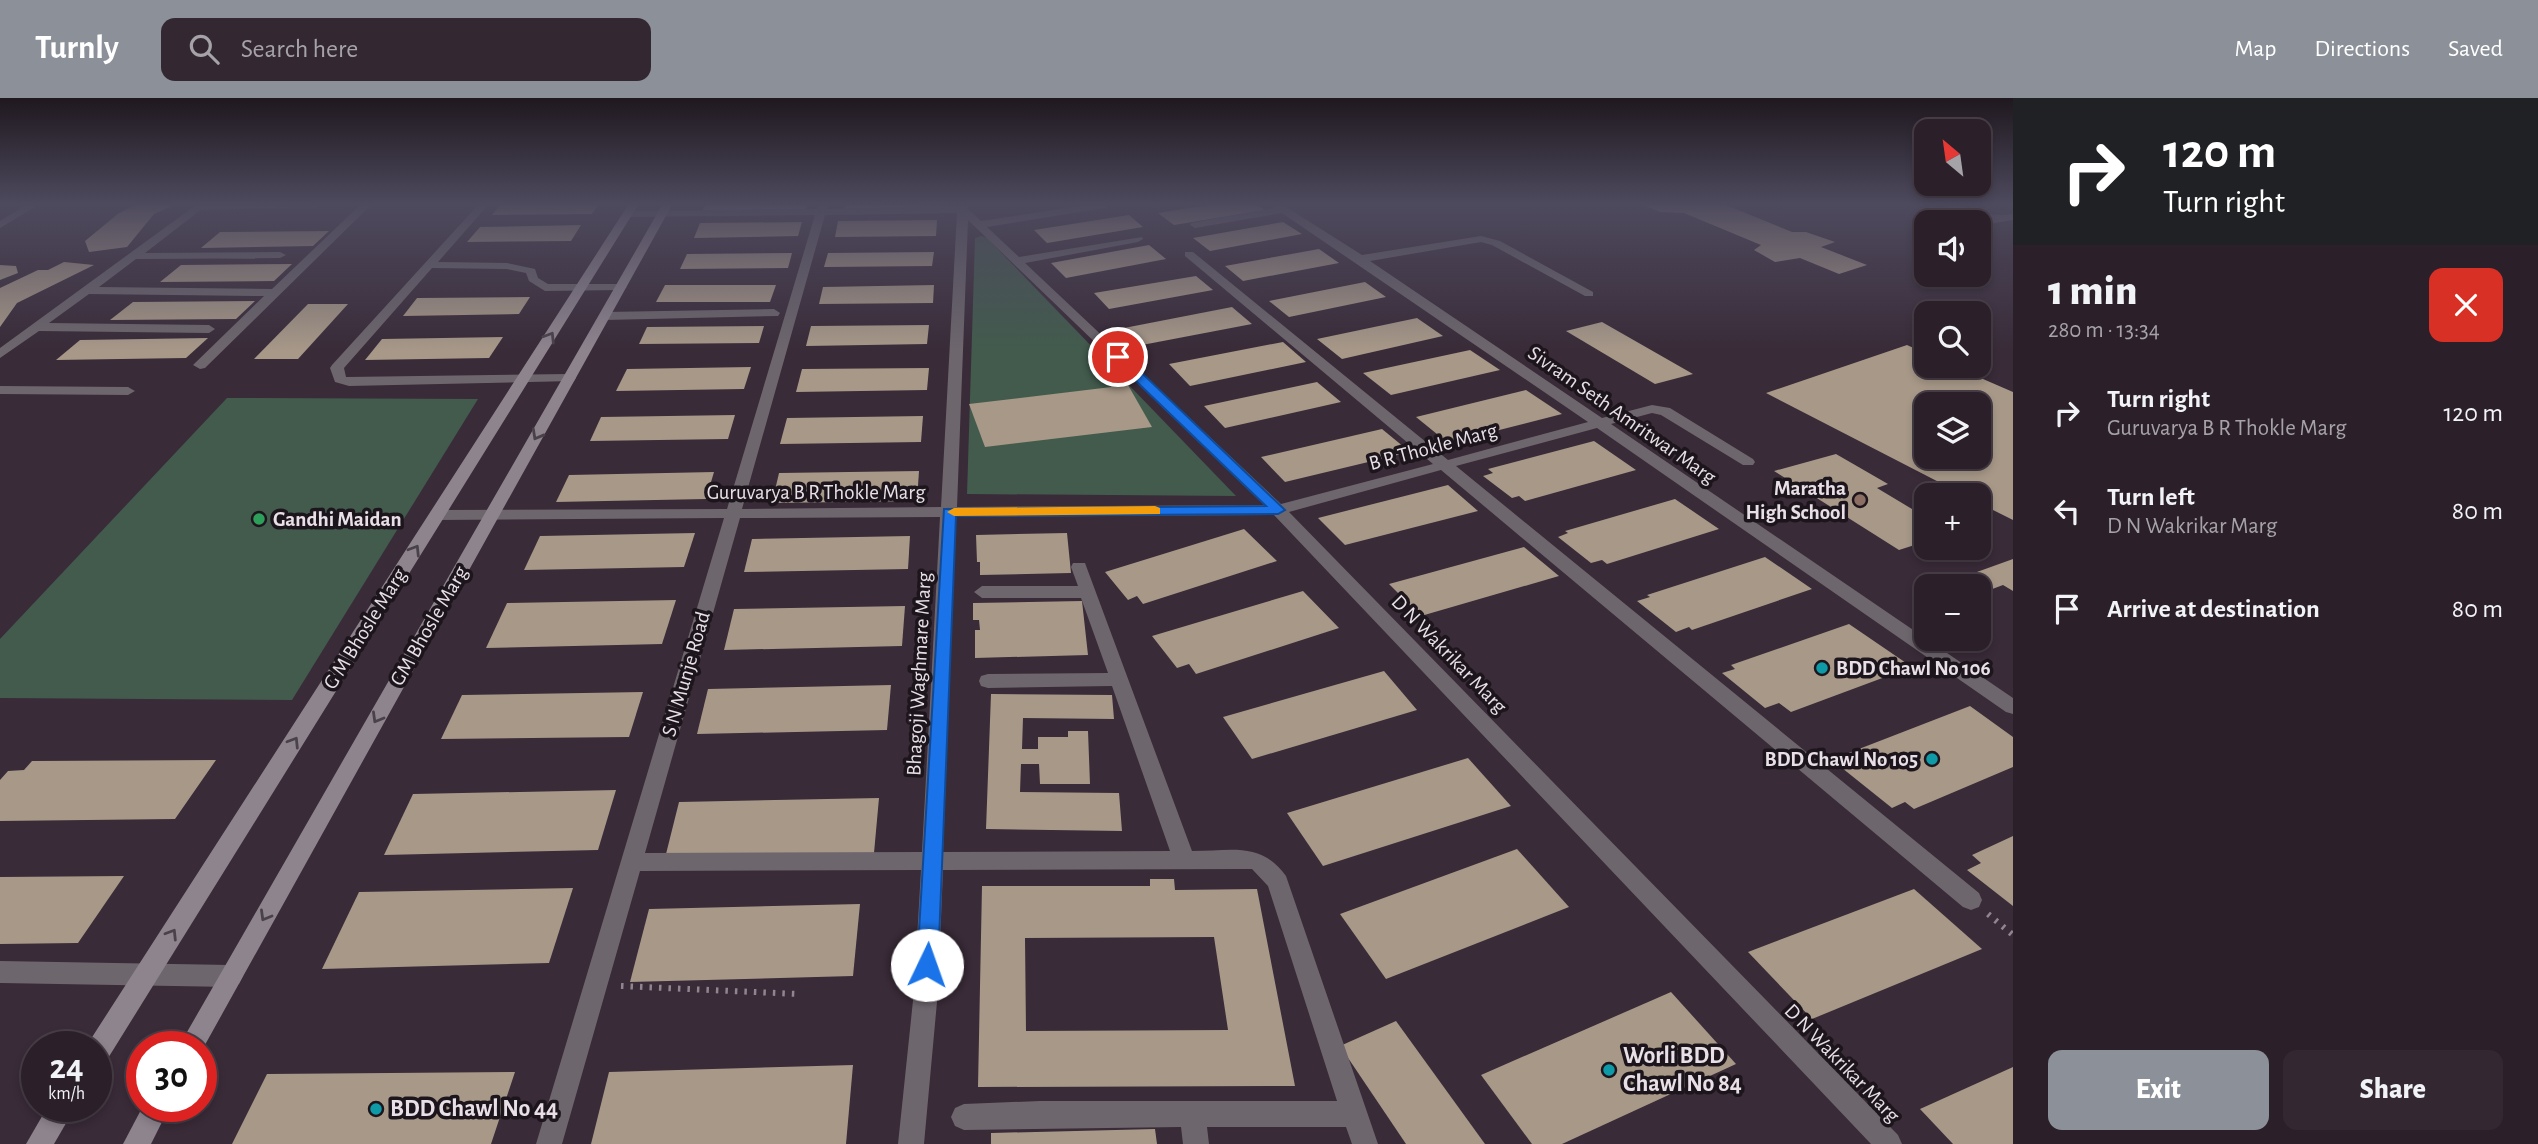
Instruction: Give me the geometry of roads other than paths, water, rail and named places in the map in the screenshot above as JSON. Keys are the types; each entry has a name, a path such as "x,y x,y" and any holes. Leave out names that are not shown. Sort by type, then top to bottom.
{"main road":[{"name":"G M Bhosle Marg","path":"111,1031 602,254"},
{"name":"GM Bhosle Marg","path":"200,1031 640,254"},
{"path":"39,1144 53,1122"},
{"path":"136,1144 149,1122"}],"street":[{"path":"0,339 126,254"},
{"path":"0,354 135,254"},
{"path":"200,365 315,254"},
{"path":"438,254 337,368 340,379 349,382 569,378"},
{"name":"S N Munje Road","path":"549,1144 809,254"},
{"name":"Bhagoji Waghmare Marg","path":"911,1144 926,991 961,254"},
{"name":"D N Wakrikar Marg","path":"1009,254 1278,510 1889,1144"},
{"path":"1017,261 1057,254"},
{"path":"1189,254 1971,900"},
{"name":"Sivram Seth Amritwar Marg","path":"1352,254 2013,707"},
{"path":"1360,259 1391,254"},
{"path":"1516,254 1589,294"},
{"path":"132,256 280,255"},
{"path":"428,265 508,266 531,271 533,279 545,288 621,287"},
{"path":"86,290 274,293"},
{"path":"605,316 774,313"},
{"path":"36,327 209,329"},
{"path":"0,390 128,391"},
{"name":"B R Thokle Marg","path":"1278,510 1658,409 1748,462"},
{"name":"Guruvarya B R Thokle Marg","path":"437,515 1278,510"},
{"path":"1079,567 1184,860"},
{"path":"982,592 1088,592"},
{"path":"988,681 1119,678"},
{"path":"632,862 1256,860 1269,870 1278,883 1365,1144"},
{"path":"0,972 231,976"},
{"path":"1192,1114 1196,1144"},
{"path":"964,1117 1354,1114"}],"place":[{"name":"Maratha High School","path":"1860,500"},
{"name":"Gandhi Maidan","path":"259,519"},
{"name":"BDD Chawl No 106","path":"1822,668"},
{"name":"BDD Chawl No 105","path":"1932,759"},
{"name":"Worli BDD Chawl No 84","path":"1609,1070"},
{"name":"BDD Chawl No 44","path":"376,1109"}]}
